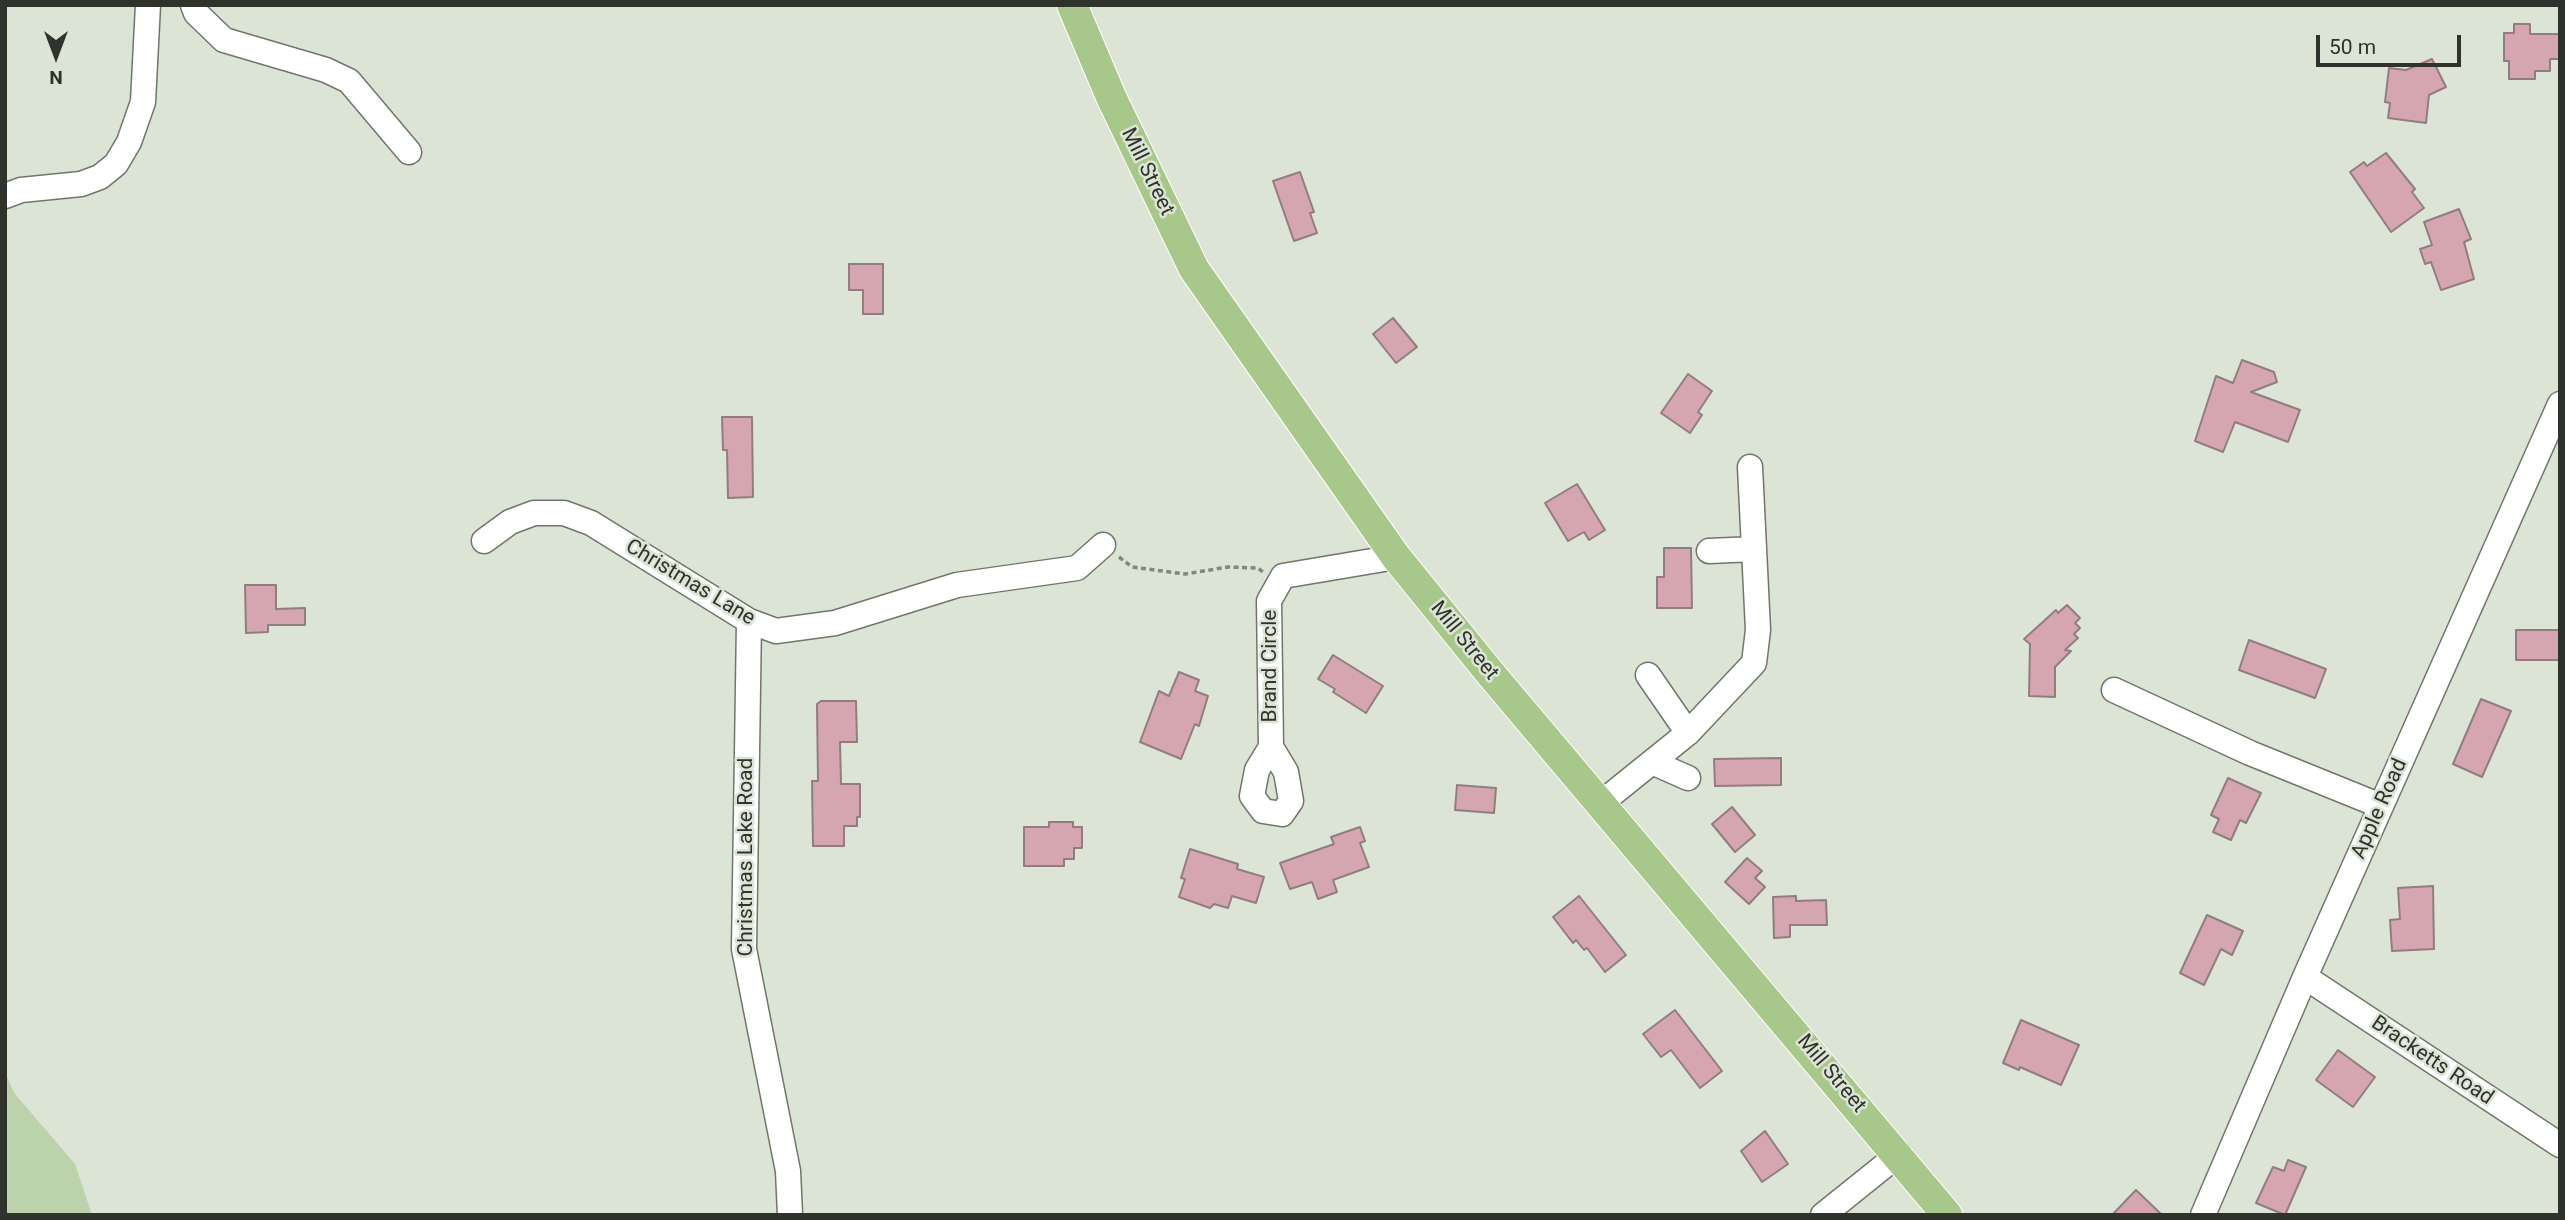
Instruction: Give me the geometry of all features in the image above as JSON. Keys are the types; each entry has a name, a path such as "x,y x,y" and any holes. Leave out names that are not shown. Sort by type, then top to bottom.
{"main road":[{"name":"Mill Street","path":"1072,5 1112,99 1194,269 1396,557 1899,1154 1947,1215"}],"street":[{"path":"5,196 20,190 81,184 100,177 116,164 129,142 142,102 148,5"},
{"path":"193,5 196,13 224,40 326,69 349,81 410,152"},
{"name":"Apple Road","path":"2203,1215 2305,976 2560,404"},
{"path":"1601,803 1688,733 1733,689 1754,663 1758,630 1751,467"},
{"name":"Christmas Lane","path":"484,541 510,522 534,513 564,513 591,523 749,621 776,631 835,623 957,585 1077,568 1103,545"},
{"path":"1709,551 1754,549"},
{"name":"Brand Circle","path":"1271,747 1269,601 1283,576 1396,557"},
{"name":"Christmas Lake Road","path":"749,621 744,949 788,1171 790,1215"},
{"path":"1648,675 1688,733"},
{"path":"2114,690 2250,753 2381,806"},
{"path":"1654,763 1688,778"},
{"name":"Bracketts Road","path":"2305,976 2560,1145"},
{"path":"1823,1215 1899,1154"}],"path":[{"path":"1103,545 1132,568 1185,574 1227,566 1258,568 1279,583"}],"shaded area":[{"path":"5,1073 15,1094 75,1164 92,1215 5,1215"}],"building":[{"path":"2514,24 2530,24 2530,34 2560,34 2560,59 2550,59 2550,71 2535,71 2535,79 2509,79 2509,61 2504,61 2504,33 2514,33"},
{"path":"2432,59 2446,87 2429,95 2426,123 2388,118 2390,103 2385,102 2389,68 2406,70"},
{"path":"2386,153 2415,189 2412,192 2424,208 2391,232 2350,172 2364,162 2367,166"},
{"path":"1300,172 1314,212 1310,213 1317,233 1294,241 1273,181"},
{"path":"2459,209 2471,239 2464,242 2474,279 2441,290 2431,262 2425,264 2420,249 2432,245 2424,222"},
{"path":"849,264 883,264 883,314 863,314 863,290 849,290"},
{"path":"1393,318 1417,347 1396,363 1373,334"},
{"path":"2242,360 2274,372 2277,382 2251,392 2300,410 2288,442 2235,422 2223,452 2195,441 2216,376 2233,383"},
{"path":"1688,374 1712,391 1698,412 1702,415 1690,433 1661,413"},
{"path":"722,417 752,417 753,497 728,498 727,450 723,450"},
{"path":"1577,484 1605,530 1589,540 1584,532 1568,541 1545,503"},
{"path":"1664,548 1691,548 1692,608 1657,608 1657,577 1664,577"},
{"path":"245,585 276,585 276,609 305,608 305,625 268,625 268,632 246,633"},
{"path":"2067,605 2080,618 2075,623 2080,628 2074,634 2078,638 2065,650 2071,651 2055,667 2055,697 2029,696 2030,644 2024,639 2056,610 2058,613"},
{"path":"2516,630 2560,630 2560,660 2516,660"},
{"path":"2249,640 2326,669 2315,698 2239,670"},
{"path":"1333,655 1383,686 1366,713 1318,679"},
{"path":"1179,672 1199,680 1195,691 1208,696 1199,726 1195,724 1181,759 1140,742 1159,691 1169,696"},
{"path":"2481,699 2511,711 2482,777 2453,764"},
{"path":"821,701 856,701 857,742 840,742 841,784 860,784 860,817 857,817 857,826 844,826 844,846 813,846 812,781 818,781 817,704"},
{"path":"1781,758 1781,785 1715,786 1714,759"},
{"path":"2228,778 2261,793 2246,823 2240,820 2231,840 2213,832 2219,819 2211,815"},
{"path":"1457,785 1496,788 1494,813 1455,810"},
{"path":"1732,807 1755,835 1735,852 1712,824"},
{"path":"1049,822 1073,822 1073,827 1082,827 1082,848 1074,848 1074,859 1064,859 1064,866 1024,866 1024,827 1049,827"},
{"path":"1360,827 1365,841 1360,843 1369,867 1333,880 1337,892 1318,899 1312,882 1290,889 1280,863 1334,844 1331,837"},
{"path":"1190,849 1238,864 1237,869 1264,877 1256,903 1232,896 1228,908 1214,904 1210,908 1179,897 1185,879 1181,878"},
{"path":"1747,858 1762,871 1755,878 1765,887 1749,904 1725,882"},
{"path":"2433,886 2434,949 2392,951 2390,920 2400,919 2398,888"},
{"path":"1579,896 1626,955 1605,972 1587,948 1584,950 1576,940 1573,943 1553,917"},
{"path":"1796,896 1796,901 1826,900 1827,925 1790,925 1790,937 1774,938 1773,897"},
{"path":"2207,915 2243,931 2232,955 2221,949 2204,985 2180,973"},
{"path":"1675,1010 1722,1071 1700,1088 1671,1050 1661,1057 1643,1034"},
{"path":"2021,1020 2079,1045 2061,1085 2020,1067 2019,1070 2003,1063"},
{"path":"2338,1050 2375,1077 2353,1107 2316,1080"},
{"path":"1765,1131 1788,1164 1762,1182 1741,1151"},
{"path":"2288,1160 2306,1167 2285,1215 2256,1203 2273,1167 2284,1171"},
{"path":"2136,1190 2162,1215 2112,1215"}]}
